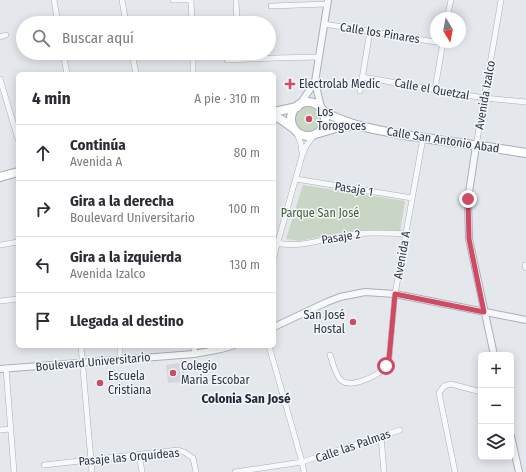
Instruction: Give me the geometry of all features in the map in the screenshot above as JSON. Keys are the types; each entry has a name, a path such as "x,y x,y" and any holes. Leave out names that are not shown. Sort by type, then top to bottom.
{"main road":[{"path":"276,112 310,102 322,109 325,116 325,122 323,129 316,134 304,136 276,117"},
{"path":"295,129 292,124 292,116 299,106"},
{"name":"Calle San Antonio Abad","path":"322,109 335,118 360,127 476,146 526,152"},
{"name":"Calle San Antonio Abad","path":"316,134 339,127 360,127"},
{"path":"0,178 16,173"}],"street":[{"path":"54,0 57,16"},
{"path":"122,0 125,16"},
{"path":"173,0 191,0 192,16"},
{"path":"236,0 237,16"},
{"path":"448,12 451,0"},
{"name":"Avenida Izalco","path":"493,352 469,239 468,199 501,0"},
{"path":"271,6 328,2 315,82 322,109"},
{"name":"Calle los Pinares","path":"324,24 430,41"},
{"path":"360,91 370,32"},
{"path":"0,37 6,35"},
{"path":"435,89 439,48"},
{"path":"276,58 319,57"},
{"path":"64,60 67,72"},
{"path":"133,60 136,72"},
{"path":"193,60 193,72"},
{"name":"Calle el Quetzal","path":"362,77 484,98 526,102"},
{"path":"0,80 16,132"},
{"path":"299,106 315,82"},
{"path":"295,129 301,144 302,156"},
{"path":"276,247 302,156 306,146 316,134"},
{"name":"Avenida A","path":"330,355 340,380 346,383 359,382 379,373 386,366 389,359 395,294 423,138"},
{"name":"Pasaje 1","path":"296,179 412,198"},
{"name":"Pasaje 2","path":"277,243 298,244 356,234 406,234"},
{"path":"0,245 16,242"},
{"path":"276,325 340,297 365,292 395,294 526,320"},
{"path":"0,301 16,299"},
{"path":"81,348 92,472"},
{"path":"120,348 120,359"},
{"path":"194,354 195,348"},
{"name":"Boulevard Universitario","path":"3,369 194,354 224,348"},
{"path":"270,348 304,472"},
{"path":"3,369 14,472"},
{"path":"455,472 439,393 444,386 451,384 478,391"},
{"path":"0,430 10,429"},
{"name":"Calle las Palmas","path":"235,472 250,471 302,462 400,430"},
{"path":"381,436 384,472"},
{"name":"Pasaje las Orquídeas","path":"44,465 178,450 193,458 196,472"},
{"path":"514,451 518,472"},
{"path":"139,454 142,472"}],"shaded area":[{"name":"Colegio Maria Escobar","path":"179,363 181,382 168,383 166,365"}],"green space":[{"path":"309,105 319,109 323,119 319,129 309,133 299,129 295,119 299,109"},
{"name":"Parque San José","path":"303,185 405,201 400,232 382,230 351,231 299,241 286,239"}],"place":[{"name":"Electrolab Medic","path":"290,84"},
{"name":"Los Torogoces","path":"309,119"},
{"name":"San José Hostal","path":"353,322"},
{"name":"Colegio Maria Escobar","path":"173,373"},
{"name":"Escuela Cristiana","path":"100,383"}],"district":[{"name":"Colonia San José","path":"246,398"}],"route":[{"path":"386,366 389,359 395,294 484,312 469,239 468,199"}]}
